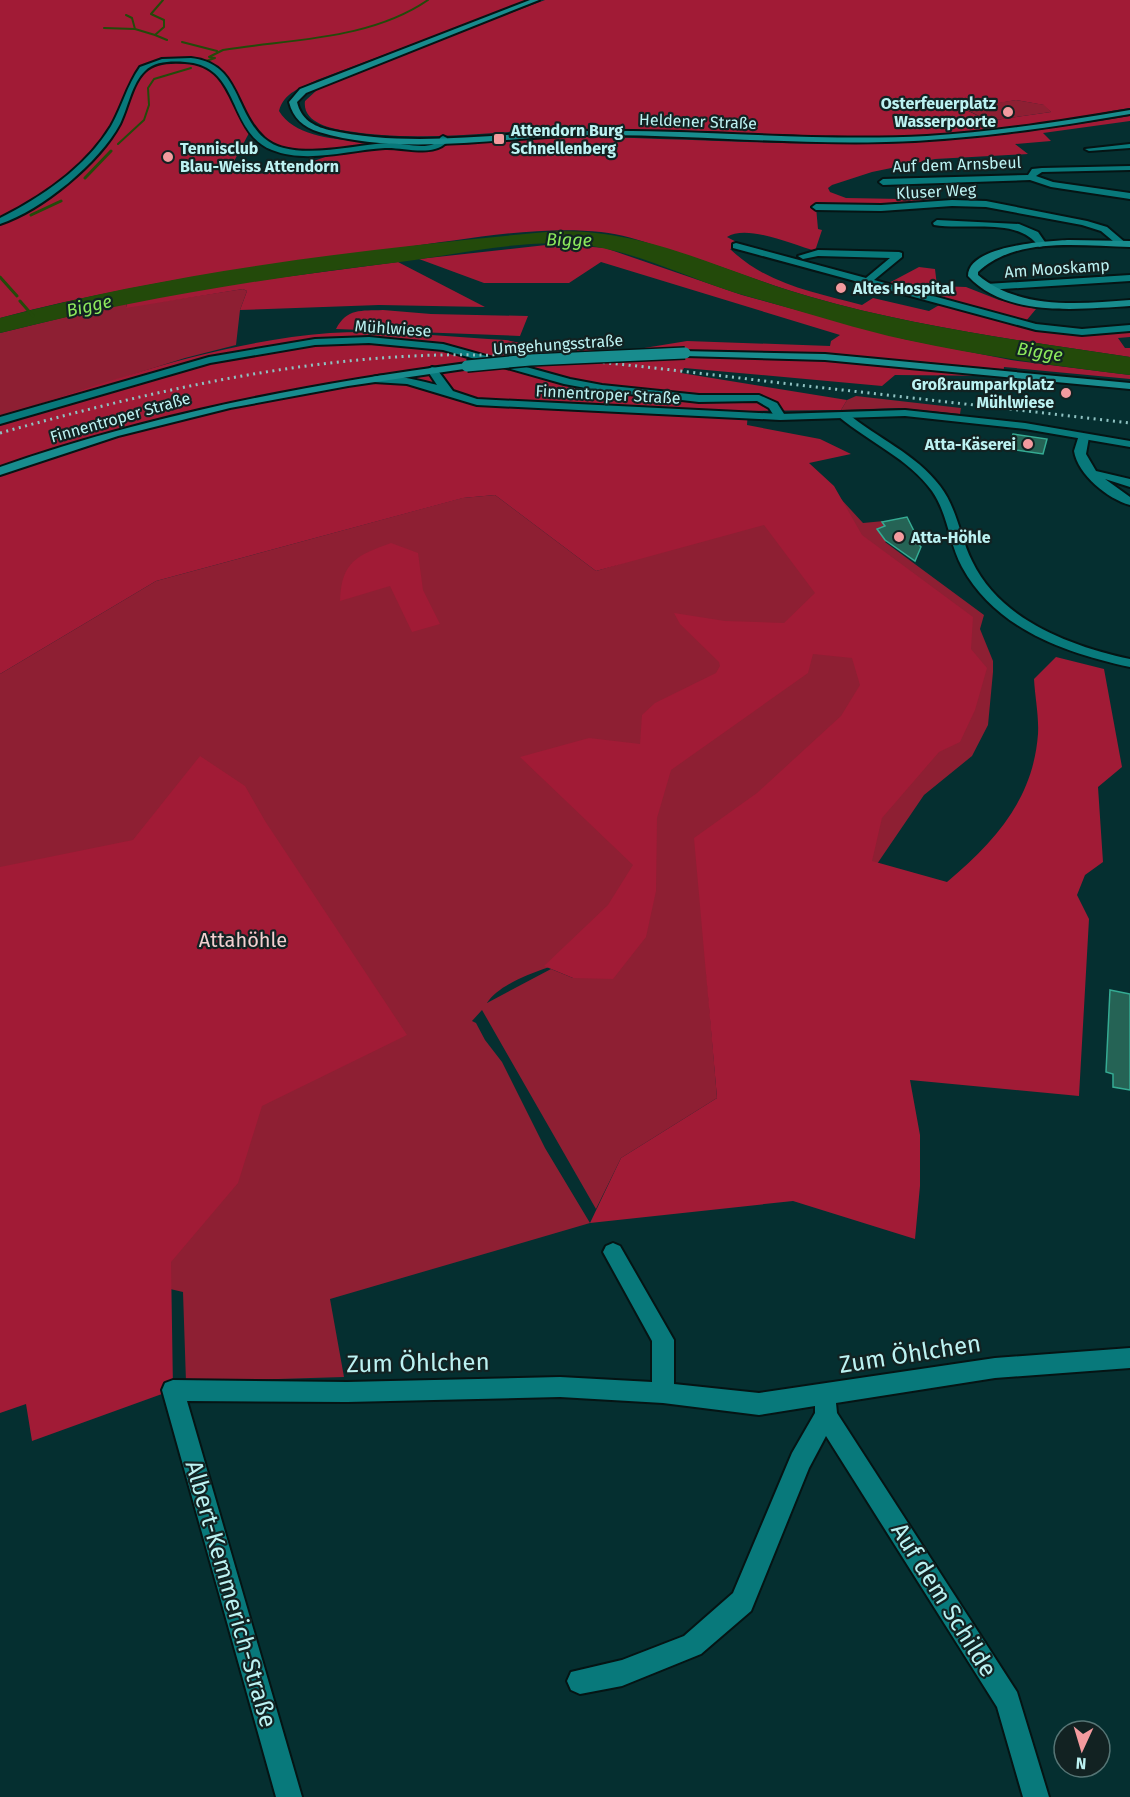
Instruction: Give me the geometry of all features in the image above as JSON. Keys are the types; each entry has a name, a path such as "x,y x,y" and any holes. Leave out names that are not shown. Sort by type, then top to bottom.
{"main road":[{"name":"Heldener Straße","path":"536,0 319,84 303,92 292,102 297,117 323,131 374,138 600,133 798,140 898,140 1039,128 1130,112"},
{"path":"1126,244 1042,245 1007,250 977,264 972,271 973,276 986,287 1010,297 1044,304 1130,303"},
{"name":"Umgehungsstraße","path":"432,370 530,360 685,353 825,357 1130,386"},
{"name":"Finnentroper Straße","path":"0,471 107,436 194,412 274,394 432,370"}],"street":[{"path":"0,221 33,202 86,162 115,126 141,72 163,62 187,60 213,65 227,84 257,137 276,150 309,153 374,146 432,147 442,143 443,138"},
{"path":"1089,149 1130,146"},
{"name":"Auf dem Arnsbeul","path":"1031,177 1035,171 1042,170 1130,168"},
{"name":"Auf dem Arnsbeul","path":"883,182 1031,177 1051,184 1130,196"},
{"name":"Kluser Weg","path":"816,207 881,208 952,203 986,204 1084,223 1104,230 1126,244"},
{"path":"937,223 1019,227 1035,234 1042,245"},
{"path":"736,246 869,279 1036,327 1082,332 1130,328"},
{"path":"772,246 869,279"},
{"path":"803,256 829,253 899,255 869,279"},
{"name":"Am Mooskamp","path":"986,287 1130,278"},
{"name":"Mühlwiese","path":"0,421 228,355 327,339 372,339 427,344 477,354 570,382 605,388 705,399 762,399 775,406 780,417"},
{"path":"432,370 443,390"},
{"name":"Finnentroper Straße","path":"374,379 407,381 443,390 453,397 491,404 780,417 882,413 927,415 1025,426 1130,444"},
{"path":"843,415 865,435 915,466 935,487 944,501 969,569 979,584 1000,606 1019,620 1062,643 1130,663"},
{"path":"1083,437 1080,454 1086,465 1113,491 1130,501"},
{"path":"1086,465 1107,478 1130,483"},
{"path":"1113,491 1111,482 1130,483"},
{"path":"613,1252 663,1340 663,1393"},
{"name":"Zum Öhlchen","path":"173,1390 347,1392 560,1387 663,1393 725,1402 826,1405 995,1368 1050,1362 1130,1358"},
{"name":"Albert-Kemmerich-Straße","path":"173,1390 289,1797"},
{"path":"580,1682 622,1673 692,1645 742,1602 800,1461 826,1405"},
{"name":"Auf dem Schilde","path":"826,1405 1008,1701 1036,1797"}],"green space":[{"path":"0,0 529,0 317,80 294,91 285,99 279,111 293,126 324,137 383,144 301,150 285,148 271,142 260,133 249,133 231,167 253,174 283,170 349,151 370,149 429,151 456,143 524,137 609,137 822,144 898,143 998,135 1130,116 1130,121 1043,133 1051,141 1015,144 1028,154 935,159 872,172 832,185 828,188 830,192 846,198 958,200 966,203 816,207 818,229 822,230 815,251 758,234 746,233 727,237 744,246 730,249 745,261 792,286 862,305 873,298 929,311 941,304 1047,332 1083,335 1130,330 1130,337 1118,338 1125,348 1130,348 1130,357 970,332 850,308 630,238 577,230 500,234 248,268 148,285 0,318"},
{"path":"545,0 1130,0 1130,108 1063,120 975,131 909,137 847,139 605,129 428,136 374,134 325,126 312,119 305,108 305,101 317,90 347,75","holes":["1016,100 1044,105 1051,112 989,121 964,109"]},
{"path":"1016,100 1045,105 1051,112 989,121 963,108"},
{"path":"555,244 605,248 742,295 904,339 1011,360 1130,375 1130,379 1004,367 1003,376 895,375 882,386 684,368 681,373 847,400 841,410 748,411 747,425 820,439 851,454 809,463 834,486 862,535 973,617 971,649 987,668 975,710 960,742 939,752 882,818 872,861 947,882 996,835 1020,799 1035,758 1038,734 1034,679 1056,657 1104,669 1122,767 1098,787 1103,862 1085,875 1077,895 1089,919 1079,1096 910,1080 920,1135 920,1186 915,1239 793,1201 590,1223 621,1158 717,1098 694,838 757,793 841,716 860,685 852,658 813,654 808,673 671,770 657,818 656,891 646,937 613,979 573,978 544,966 608,905 633,865 520,757 589,738 640,744 642,715 655,703 716,673 720,666 719,662 680,624 674,613 725,621 784,623 815,593 764,525 596,571 495,495 463,498 156,581 0,674 0,416 122,377 204,354 287,338 330,333 418,334 506,340 535,346 596,350 638,349 687,341 830,346 831,341 840,335 601,262 569,283 484,283 419,259"},
{"path":"398,262 485,307 379,305 240,310 247,291 243,289 126,308 127,302 238,283"},
{"path":"919,267 935,269 937,286 966,287 999,300 1036,309 1026,321 887,284"},
{"path":"243,289 247,291 240,310 236,345 185,358 0,416 0,333 127,302 126,307"},
{"path":"383,310 431,314 528,316 520,336 336,329 340,322 350,314"},
{"path":"856,396 961,408 960,414 899,408 841,410 847,400"},
{"name":"Attahöhle","path":"495,495 596,571 840,498 863,523 884,521 900,535 885,542 984,615 980,629 993,661 988,725 972,756 924,795 877,864 706,966 717,1098 621,1158 596,1209 482,1010 472,1021 476,1023 485,1040 502,1062 545,1148 590,1223 330,1299 344,1377 186,1382 183,1292 140,1282 0,1326 0,674 156,581 462,498","holes":["585,955 573,978 551,969 487,1003 505,986 518,979"]},
{"path":"391,543 418,553 423,590 440,624 412,632 390,586 340,601 341,588 348,568 361,556"},
{"path":"200,756 245,786 265,821 407,1035 262,1106 238,1183 171,1262 173,1390 32,1441 26,1404 0,1413 0,867 133,840"}],"water":[{"name":"Bigge","path":"557,231 625,237 656,245 778,287 890,317 1130,357 1130,375 990,356 887,336 728,290 640,258 596,247 552,243 508,246 248,283 99,310 0,333 0,318 68,301 207,274 347,253"}],"building":[{"name":"Atta-Käserei","path":"1013,434 1047,439 1043,454 1009,449"},
{"name":"Atta-Höhle","path":"907,517 916,535 915,540 921,547 915,561 885,540 877,529 885,526 882,522"},
{"path":"1110,990 1130,994 1130,1090 1113,1087 1113,1074 1106,1072"}],"waterway":[{"path":"155,35 164,27 164,20 151,14 163,0"},
{"path":"206,61 215,58 209,57 223,50 329,36 356,30 381,23 428,0"},
{"path":"126,15 132,18 135,29"},
{"path":"104,28 135,29"},
{"path":"135,29 155,35"},
{"path":"155,35 167,40"},
{"path":"182,42 217,51"},
{"path":"118,144 144,120 149,105 148,88 154,79 191,68"},
{"path":"85,178 111,151"},
{"path":"31,215 61,201"},
{"path":"0,277 17,296"},
{"path":"20,301 33,316"}],"railway":[{"path":"0,433 108,404 218,380 328,363 439,355 517,356 594,362 1130,423"}],"place":[{"name":"Osterfeuerplatz Wasserpoorte","path":"1008,112"},
{"name":"Attendorn Burg Schnellenberg","path":"499,139"},
{"name":"Tennisclub Blau-Weiss Attendorn","path":"168,157"},
{"name":"Altes Hospital","path":"841,288"},
{"name":"Großraumparkplatz Mühlwiese","path":"1066,393"},
{"name":"Atta-Käserei","path":"1028,444"},
{"name":"Atta-Höhle","path":"899,537"}]}
